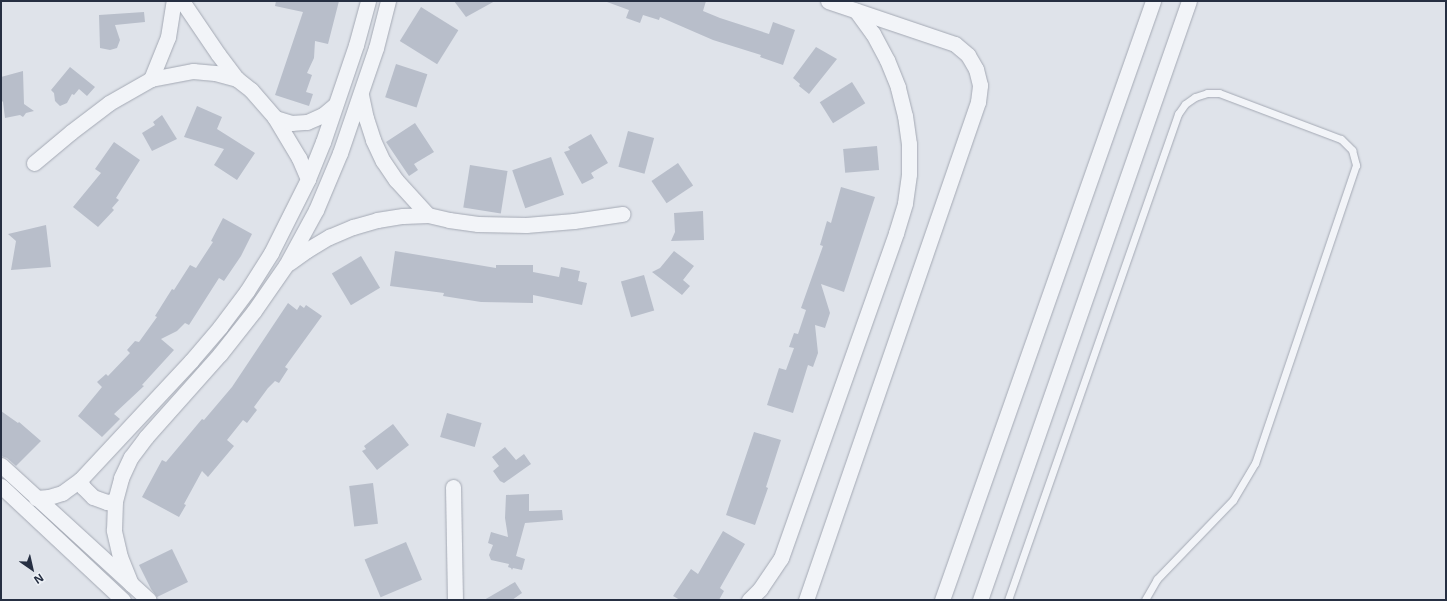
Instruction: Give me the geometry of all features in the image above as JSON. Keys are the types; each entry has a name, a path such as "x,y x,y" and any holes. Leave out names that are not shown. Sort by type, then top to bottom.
{"street":[{"path":"151,78 168,37 174,1"},
{"path":"182,1 237,79 251,90 275,118 299,158 308,179"},
{"path":"36,498 49,497 62,493 80,480 220,327 247,291 272,253 308,179 323,142 356,45 368,1"},
{"path":"806,600 976,109 980,85 976,69 968,55 955,44 828,1"},
{"path":"942,600 1153,1"},
{"path":"980,600 1189,1"},
{"path":"131,584 120,558 114,530 115,501 121,478 131,457 146,437 220,354 254,311 286,266 316,210 340,153 361,95 389,4"},
{"path":"750,600 760,589 781,558 894,241 905,202 909,144 905,116 898,87 887,60 877,41 856,11"},
{"path":"356,45 376,48"},
{"path":"34,163 109,103 151,78 193,71 215,73 237,79"},
{"path":"361,95 373,140 383,161 396,180 428,215"},
{"path":"275,118 291,123 307,122 323,115 335,105"},
{"path":"286,266 307,250 329,237 353,227 390,218 428,215 449,220 478,224 526,225 574,222 622,214"},
{"path":"272,253 286,266"},
{"path":"1,465 149,600"},
{"path":"80,480 83,487 93,497 107,502 115,501"},
{"path":"1,486 123,600"},
{"path":"453,487 457,599"},
{"path":"1,500 26,509"}],"lane":[{"path":"1008,600 1178,114 1185,104 1195,97 1207,93 1219,93 1341,139 1352,150 1356,165 1255,464 1233,500 1157,579 1146,600"}],"building":[{"path":"276,1 339,1 328,44 315,41 314,58 307,73 312,75 306,92 313,94 309,106 275,95 303,12 275,6"},
{"path":"454,1 495,1 466,17"},
{"path":"607,1 706,1 703,11 769,34 773,22 795,30 783,65 760,57 761,55 713,40 660,17 659,20 643,15 640,23 626,18 629,10"},
{"path":"421,7 458,30 437,64 400,41"},
{"path":"144,12 145,22 115,25 120,40 117,48 110,50 100,48 99,15"},
{"path":"816,47 837,59 809,94 799,86 800,84 793,78"},
{"path":"396,64 427,74 417,107 385,97"},
{"path":"70,67 95,87 87,96 79,89 74,95 72,94 67,103 60,106 55,101 54,93 51,90"},
{"path":"23,71 24,104 34,111 26,113 23,117 20,115 5,118 3,102 1,100 1,77"},
{"path":"852,82 865,103 833,123 820,102"},
{"path":"197,106 222,117 217,129 255,153 237,180 214,165 224,149 184,137"},
{"path":"162,115 177,139 152,151 142,133 155,125 153,122"},
{"path":"415,123 434,152 414,164 418,170 409,176 386,142"},
{"path":"628,131 654,138 645,174 618,167"},
{"path":"591,134 608,163 591,173 594,178 582,184 564,152 570,150 568,147"},
{"path":"114,142 140,160 116,198 119,200 112,208 114,210 98,227 73,207 101,173 95,169"},
{"path":"877,146 879,170 845,173 843,149"},
{"path":"551,157 564,195 525,208 512,170"},
{"path":"678,163 693,185 667,203 651,181"},
{"path":"470,165 508,171 501,213 463,207"},
{"path":"841,187 875,197 844,292 821,284 830,313 825,328 815,325 818,353 813,367 808,365 793,413 767,405 779,368 786,370 794,348 789,347 794,333 798,334 806,310 801,308 823,246 820,245 827,221 831,223"},
{"path":"703,211 704,240 671,241 675,232 674,213"},
{"path":"223,218 252,234 241,256 224,281 219,278 189,325 185,323 177,331 161,339 174,350 142,385 144,386 114,414 120,419 102,437 78,416 102,387 97,382 106,374 108,376 130,353 127,350 135,341 139,342 157,317 155,316 172,289 174,290 190,265 196,268 213,242 211,241"},
{"path":"46,225 51,267 11,270 16,241 8,234"},
{"path":"395,251 496,268 496,265 533,265 533,272 559,277 561,267 580,271 578,281 587,283 582,305 533,295 533,303 481,302 443,296 444,293 390,286"},
{"path":"674,251 694,266 683,280 690,286 682,295 652,272 660,268"},
{"path":"361,256 380,288 351,305 332,274"},
{"path":"644,275 654,311 631,317 621,282"},
{"path":"288,303 297,310 300,305 304,308 306,305 322,316 285,367 288,369 279,383 275,381 268,388 254,407 257,410 247,423 243,420 227,440 234,446 208,477 202,471 184,504 186,505 179,517 142,497 162,460 166,462 202,419 204,420 232,387"},
{"path":"1,411 18,423 19,422 41,441 16,466 7,458 1,456"},
{"path":"447,413 482,423 475,447 440,437"},
{"path":"393,424 409,445 377,470 362,451 366,449 364,446"},
{"path":"754,432 781,440 766,487 768,488 755,525 726,515"},
{"path":"505,447 516,460 524,454 531,464 504,483 500,481 493,471 499,466 492,457"},
{"path":"373,483 378,524 354,527 349,486"},
{"path":"529,494 529,511 562,510 563,520 525,523 516,556 525,559 522,570 513,568 512,570 508,567 509,564 491,560 489,555 493,545 488,543 491,532 508,537 505,518 506,495"},
{"path":"723,531 745,544 720,588 724,591 719,600 680,600 673,596 691,569 698,574"},
{"path":"406,542 422,580 381,597 365,560"},
{"path":"172,549 188,582 157,597 151,589 139,565"},
{"path":"515,582 522,593 512,600 484,600"}]}
